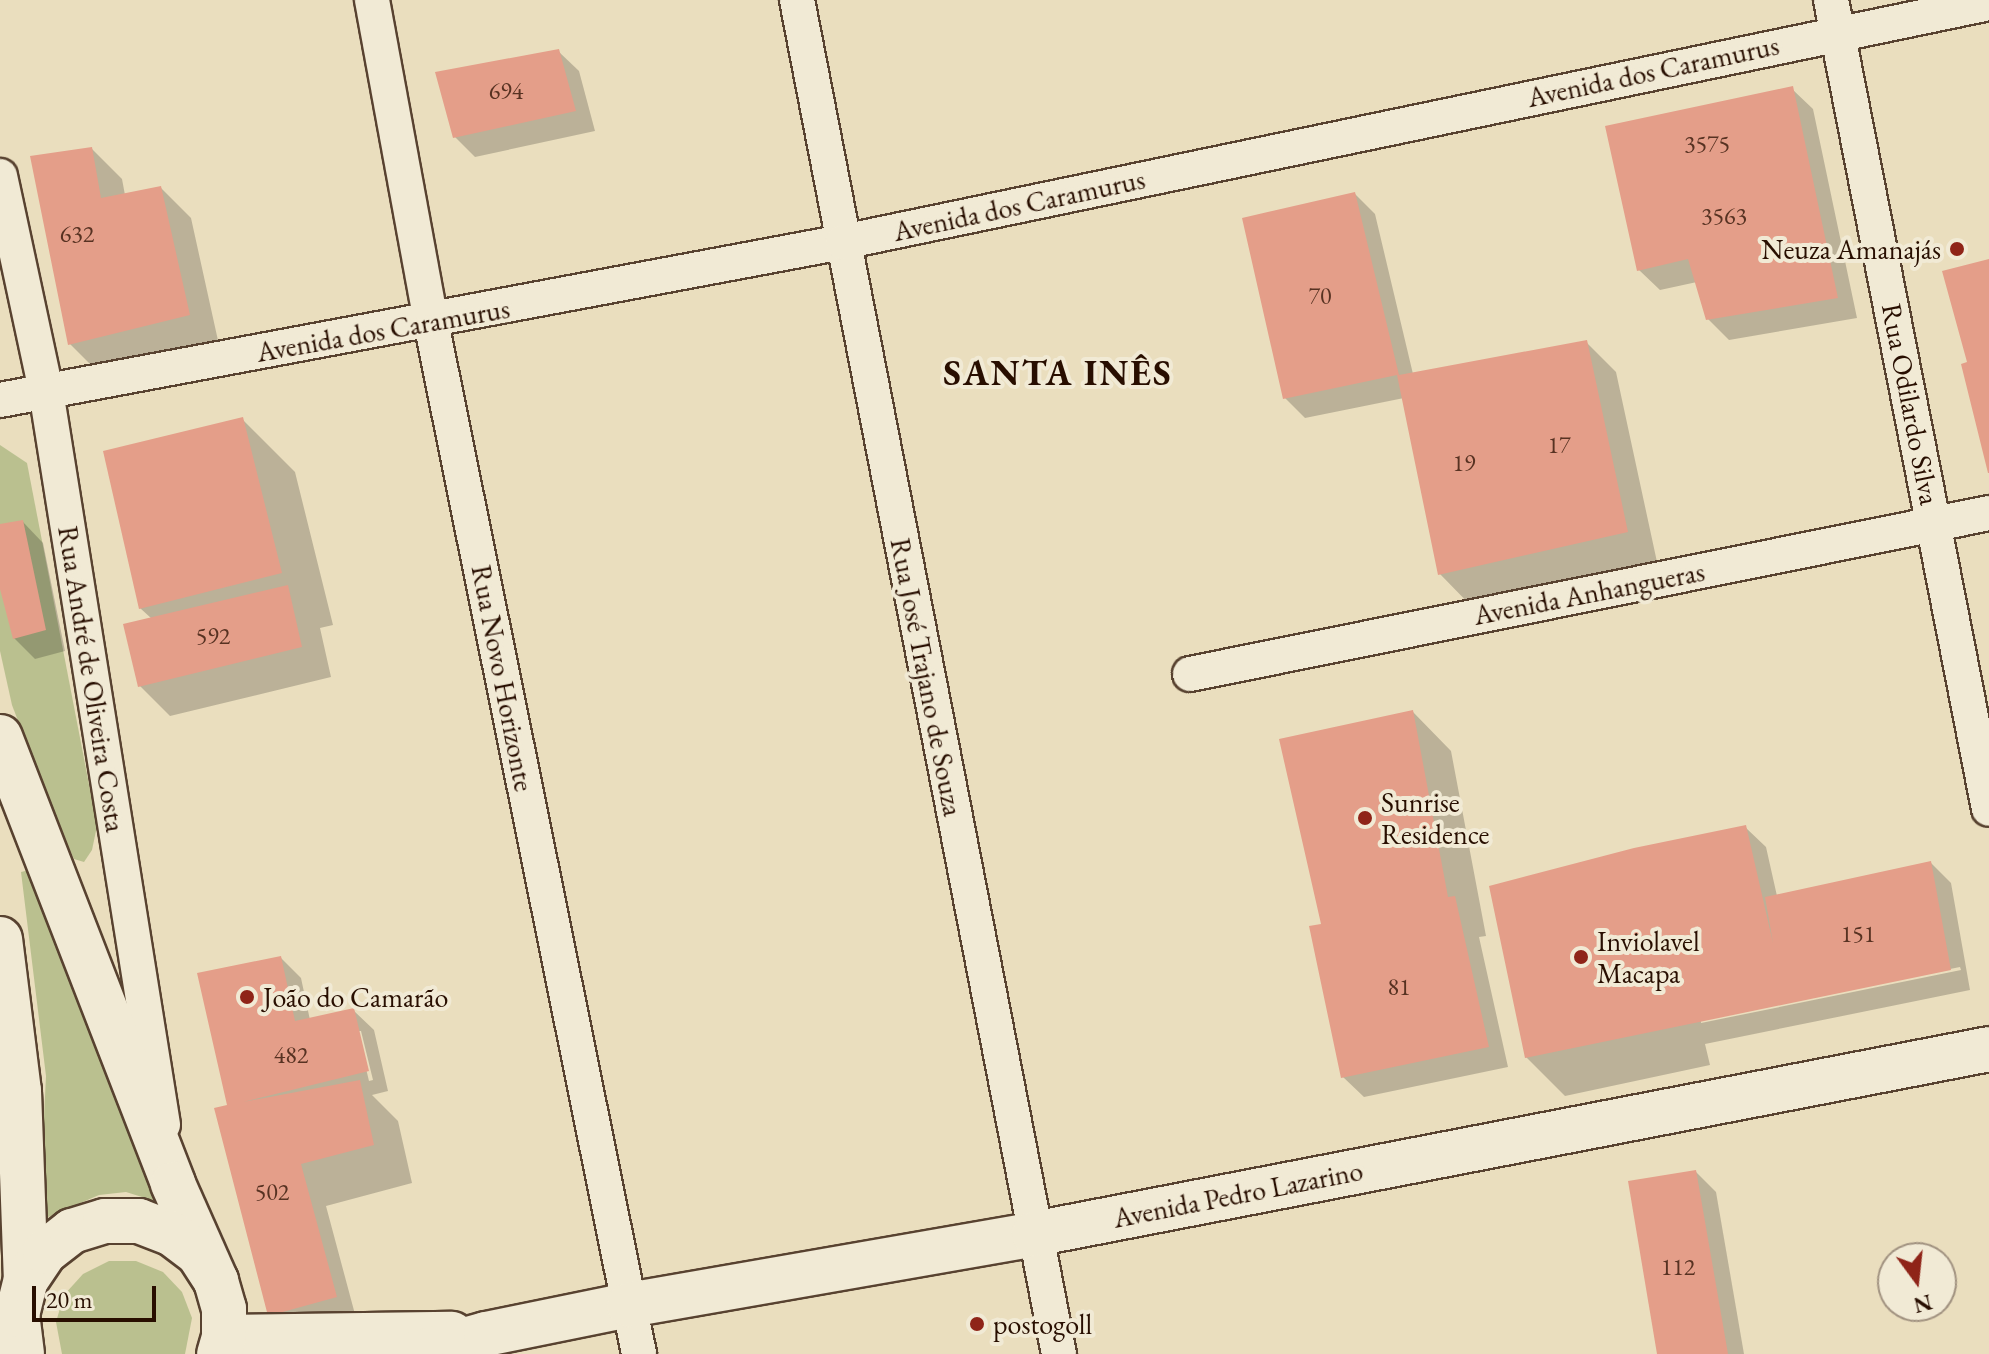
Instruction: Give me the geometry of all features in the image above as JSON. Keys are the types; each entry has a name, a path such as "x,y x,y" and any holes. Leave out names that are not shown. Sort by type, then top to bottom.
{"main road":[{"name":"Rua André de Oliveira Costa","path":"0,737 173,1184 216,1281"},
{"path":"0,939 19,1091 18,1326"},
{"name":"Avenida Pedro Lazarino","path":"415,1354 486,1334 629,1305 1034,1234 1989,1049"},
{"path":"18,1326 45,1252 72,1231 116,1221 139,1221 171,1233 198,1253 216,1281 224,1309 221,1346"},
{"name":"Avenida Pedro Lazarino","path":"221,1346 486,1334"}],"street":[{"name":"Rua Novo Horizonte","path":"372,0 431,322 639,1354"},
{"name":"Rua José Trajano de Souza","path":"797,0 1059,1354"},
{"name":"Avenida dos Caramurus","path":"0,400 431,322 843,242 1835,16 1989,3"},
{"name":"Rua Odilardo Silva","path":"1835,16 1989,809"},
{"name":"Rua André de Oliveira Costa","path":"0,176 46,391 173,1184"},
{"name":"Avenida Anhangueras","path":"1190,674 1989,513"}],"green space":[{"path":"0,445 27,463 97,826 92,850 84,862 74,859 55,818 12,705 0,651"},
{"path":"38,868 158,1202 126,1192 99,1195 39,1221 46,1076 21,872"},
{"path":"109,1261 136,1261 163,1272 182,1292 192,1318 185,1354 62,1354 56,1322 64,1295 83,1274"}],"building":[{"path":"559,49 576,111 453,138 435,72"},
{"path":"1793,86 1838,298 1706,320 1688,259 1637,271 1605,126"},
{"path":"92,147 101,198 161,186 190,315 68,345 30,156"},
{"path":"1355,192 1399,375 1587,340 1628,532 1438,575 1397,375 1283,399 1242,218"},
{"path":"1989,259 1988,473 1961,364 1967,362 1942,271"},
{"path":"243,417 282,573 139,609 103,451"},
{"path":"23,520 46,630 13,639 0,589 0,524"},
{"path":"288,585 302,647 138,687 123,624"},
{"path":"1413,710 1448,897 1455,896 1489,1047 1341,1078 1309,926 1321,924 1279,739"},
{"path":"1746,825 1773,943 1765,897 1931,861 1951,970 1525,1058 1489,886 1634,848"},
{"path":"281,956 295,1021 354,1008 369,1071 243,1102 360,1080 374,1145 301,1164 337,1297 268,1316 214,1108 227,1105 197,973"},
{"path":"1696,1170 1728,1354 1657,1354 1628,1181"}],"place":[{"name":"Neuza Amanajás","path":"1957,249"},
{"name":"Sunrise Residence","path":"1365,818"},
{"name":"Inviolavel Macapa","path":"1581,957"},
{"name":"João do Camarão","path":"247,997"},
{"name":"postogoll","path":"977,1324"}],"district":[{"name":"SANTA INÊS","path":"1058,373"}]}
